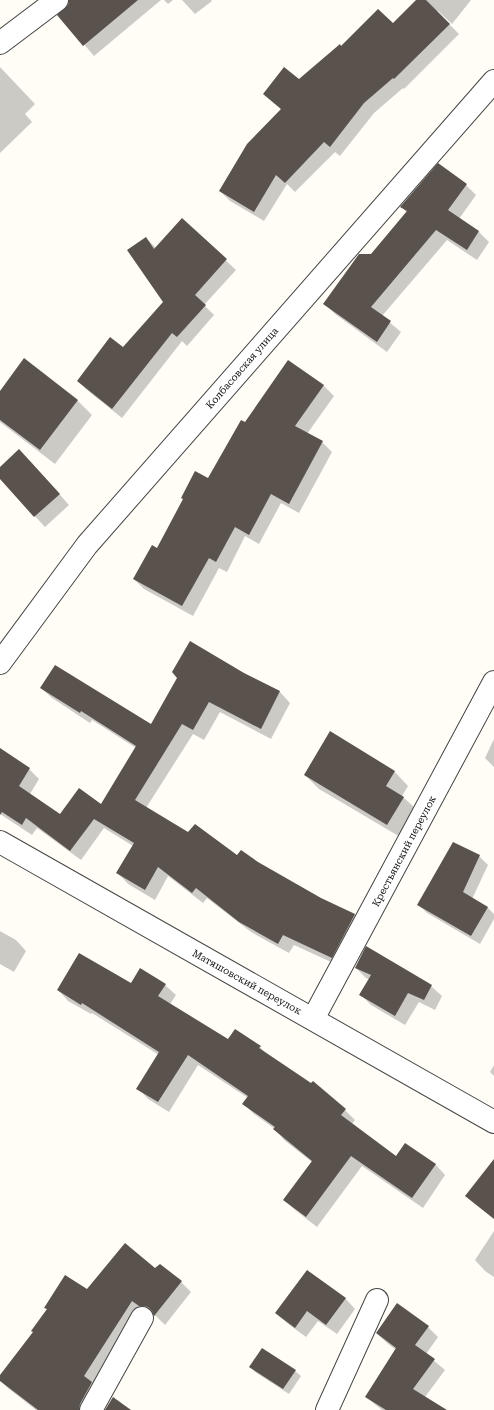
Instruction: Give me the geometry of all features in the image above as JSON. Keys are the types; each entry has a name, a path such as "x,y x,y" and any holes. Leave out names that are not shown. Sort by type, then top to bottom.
{"street":[{"path":"0,43 57,0"},
{"name":"Колбасовская улица","path":"0,663 87,545 494,81"},
{"name":"Крестьянский переулок","path":"313,1019 494,682"},
{"name":"Матяшовский переулок","path":"0,842 494,1122"},
{"path":"327,1410 376,1300"},
{"path":"91,1410 142,1318"}],"building":[{"path":"69,0 138,0 83,46 57,15 68,5"},
{"path":"416,0 426,0 450,24 394,79 393,78 364,103 330,147 324,142 285,183 276,175 254,212 219,191 247,144 281,109 263,94 284,67 299,79 340,44 341,46 378,9 393,23"},
{"path":"438,163 467,184 448,210 479,231 467,250 436,230 371,307 391,321 377,342 323,304 359,254 371,254 407,211 400,207"},
{"path":"182,218 227,259 195,295 206,305 177,337 172,333 112,409 77,381 110,337 123,347 163,302 127,250 146,237 154,249"},
{"path":"24,358 78,400 40,450 0,420 0,391"},
{"path":"288,360 324,385 295,426 323,441 289,504 271,494 249,535 235,527 216,562 209,558 182,606 133,579 152,545 157,548 183,499 181,498 195,471 208,478 241,420 245,422"},
{"path":"19,449 60,494 34,517 0,479 0,467"},
{"path":"190,641 244,673 280,691 261,729 209,702 193,730 182,724 135,800 188,832 195,824 237,855 241,850 258,862 321,898 355,914 332,958 283,935 278,944 239,922 196,888 192,893 158,867 145,890 116,873 134,843 94,819 70,851 26,818 22,825 2,812 0,815 0,748 30,768 19,786 60,814 79,788 101,804 136,746 81,711 80,713 40,688 55,665 151,724 177,678 172,672"},
{"path":"330,731 395,771 386,786 404,797 387,825 304,775"},
{"path":"453,842 480,855 463,892 488,907 471,936 417,905"},
{"path":"366,946 432,985 424,1000 408,993 395,1016 359,995 371,975 355,968"},
{"path":"79,953 131,983 140,968 166,984 158,996 228,1039 235,1029 261,1046 259,1048 311,1083 313,1081 346,1109 341,1115 396,1156 405,1143 436,1164 412,1198 351,1156 306,1217 283,1200 312,1161 273,1129 275,1127 242,1104 248,1096 188,1055 158,1102 136,1089 159,1052 82,1003 81,1005 57,990"},
{"path":"494,1159 494,1219 465,1196"},
{"path":"125,1243 155,1268 160,1264 182,1281 154,1316 148,1307 139,1306 132,1301 84,1376 92,1382 80,1404 79,1410 38,1410 0,1381 0,1375 33,1332 31,1331 47,1309 44,1308 65,1275 87,1289"},
{"path":"307,1270 346,1298 326,1325 307,1311 295,1328 275,1313"},
{"path":"397,1303 429,1326 415,1345 435,1359 413,1389 447,1410 386,1410 365,1397 396,1348 376,1333"},
{"path":"262,1348 296,1370 283,1389 249,1367"},
{"path":"113,1397 131,1410 105,1410"}]}
